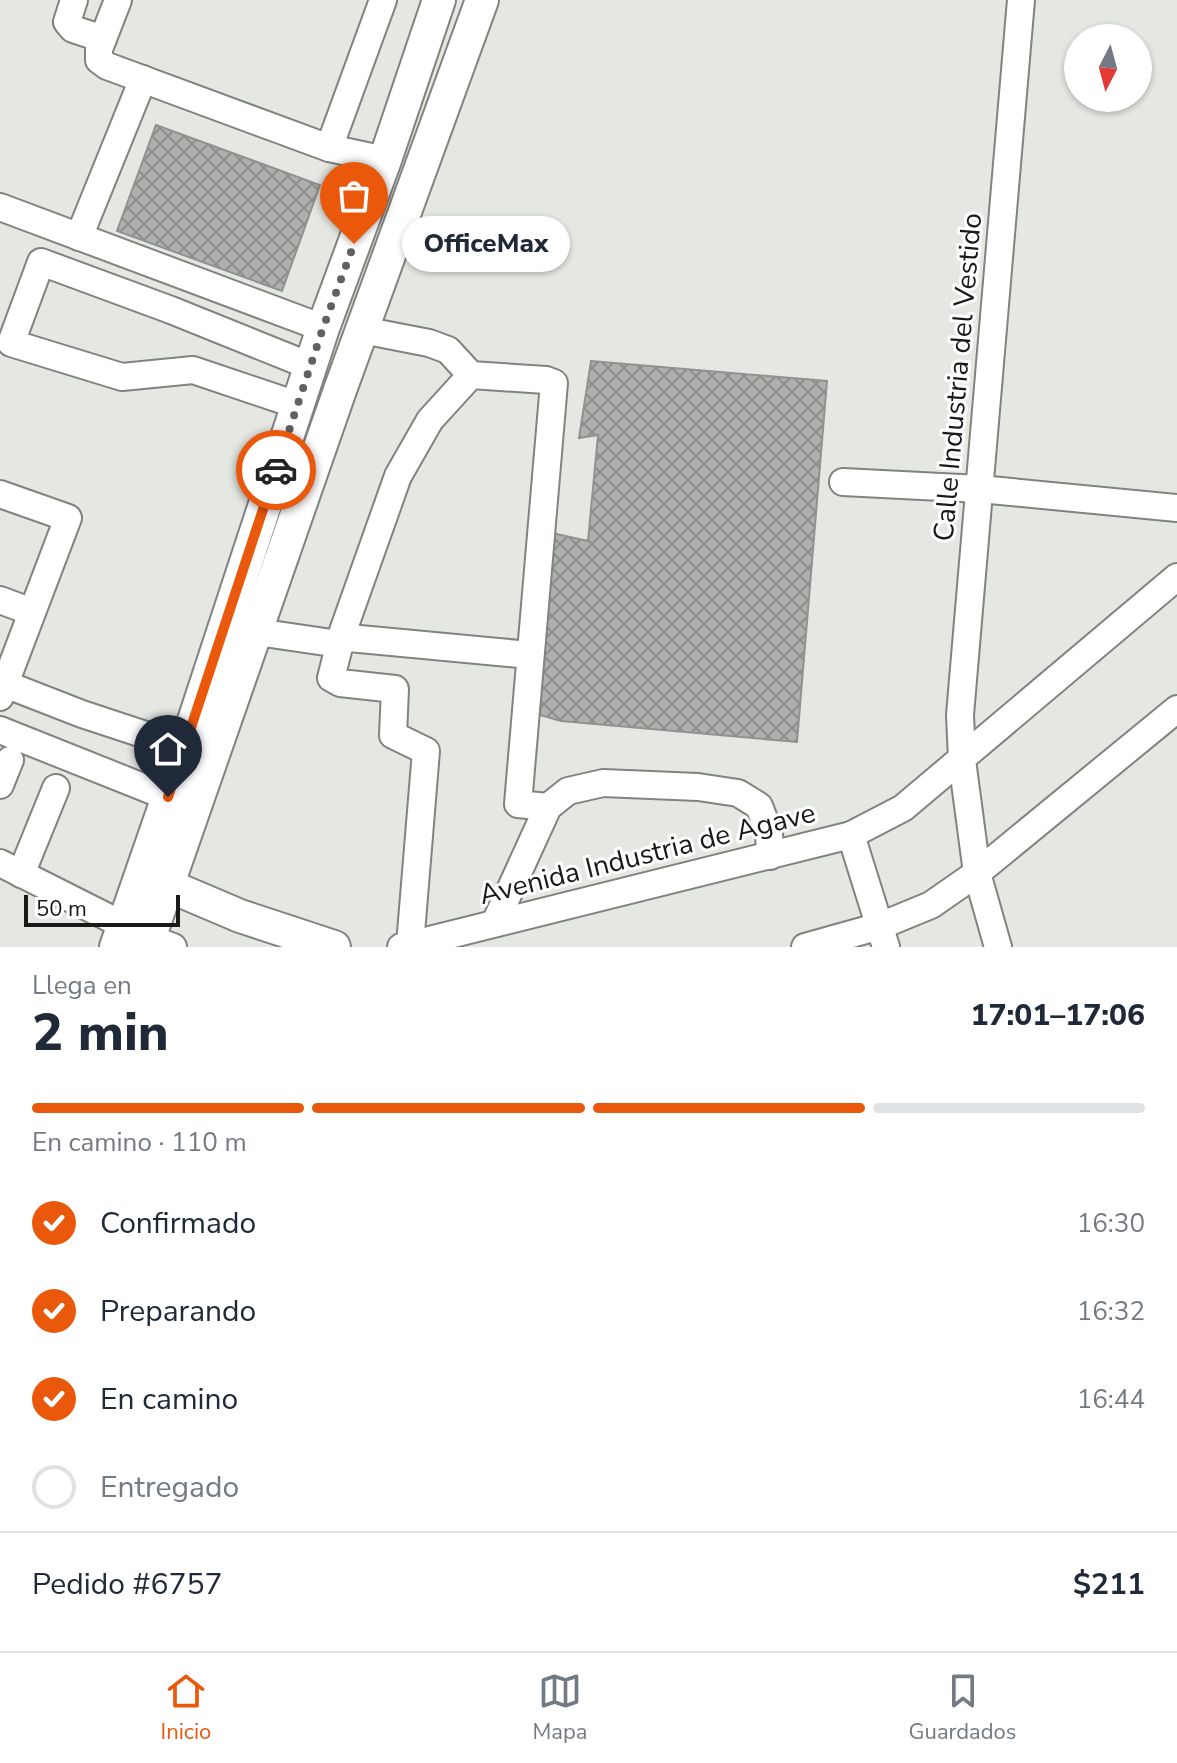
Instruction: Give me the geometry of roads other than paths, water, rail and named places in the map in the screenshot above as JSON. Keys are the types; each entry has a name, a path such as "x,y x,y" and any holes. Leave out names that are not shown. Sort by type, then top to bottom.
{"main road":[{"path":"142,941 168,797 310,366 439,0"},
{"path":"142,941 167,885 417,173 482,0"},
{"path":"385,160 417,173"},
{"path":"167,885 240,916 334,947"}],"street":[{"path":"74,0 67,22 73,29 103,39"},
{"path":"118,0 99,49 99,60 107,66 329,148 385,160"},
{"path":"329,148 383,0"},
{"name":"Calle Industria del Vestido","path":"998,947 977,873 962,760 960,715 1021,0"},
{"path":"79,237 143,79"},
{"path":"0,207 323,328"},
{"path":"297,405 193,370 122,377 11,343 41,262 310,366"},
{"path":"362,330 429,343 448,350 471,375 554,383 518,804 548,807"},
{"path":"406,946 426,751 393,735 395,689 340,683 331,678 398,476 430,420 471,375"},
{"path":"843,482 980,489 1177,508"},
{"path":"0,494 68,518 2,690 185,748"},
{"name":"Avenida Industria de Agave","path":"406,946 851,835 903,808 1177,577"},
{"path":"0,600 32,612"},
{"path":"260,625 344,638 530,655"},
{"path":"805,947 883,937 977,873 1177,709"},
{"path":"0,730 168,797"},
{"path":"495,923 548,807 568,791 603,783 698,787 738,793 759,806 769,832 770,856"},
{"path":"56,788 10,868 142,941"},
{"path":"851,835 883,937"}],"place":[{"name":"OfficeMax","path":"354,244"}]}
